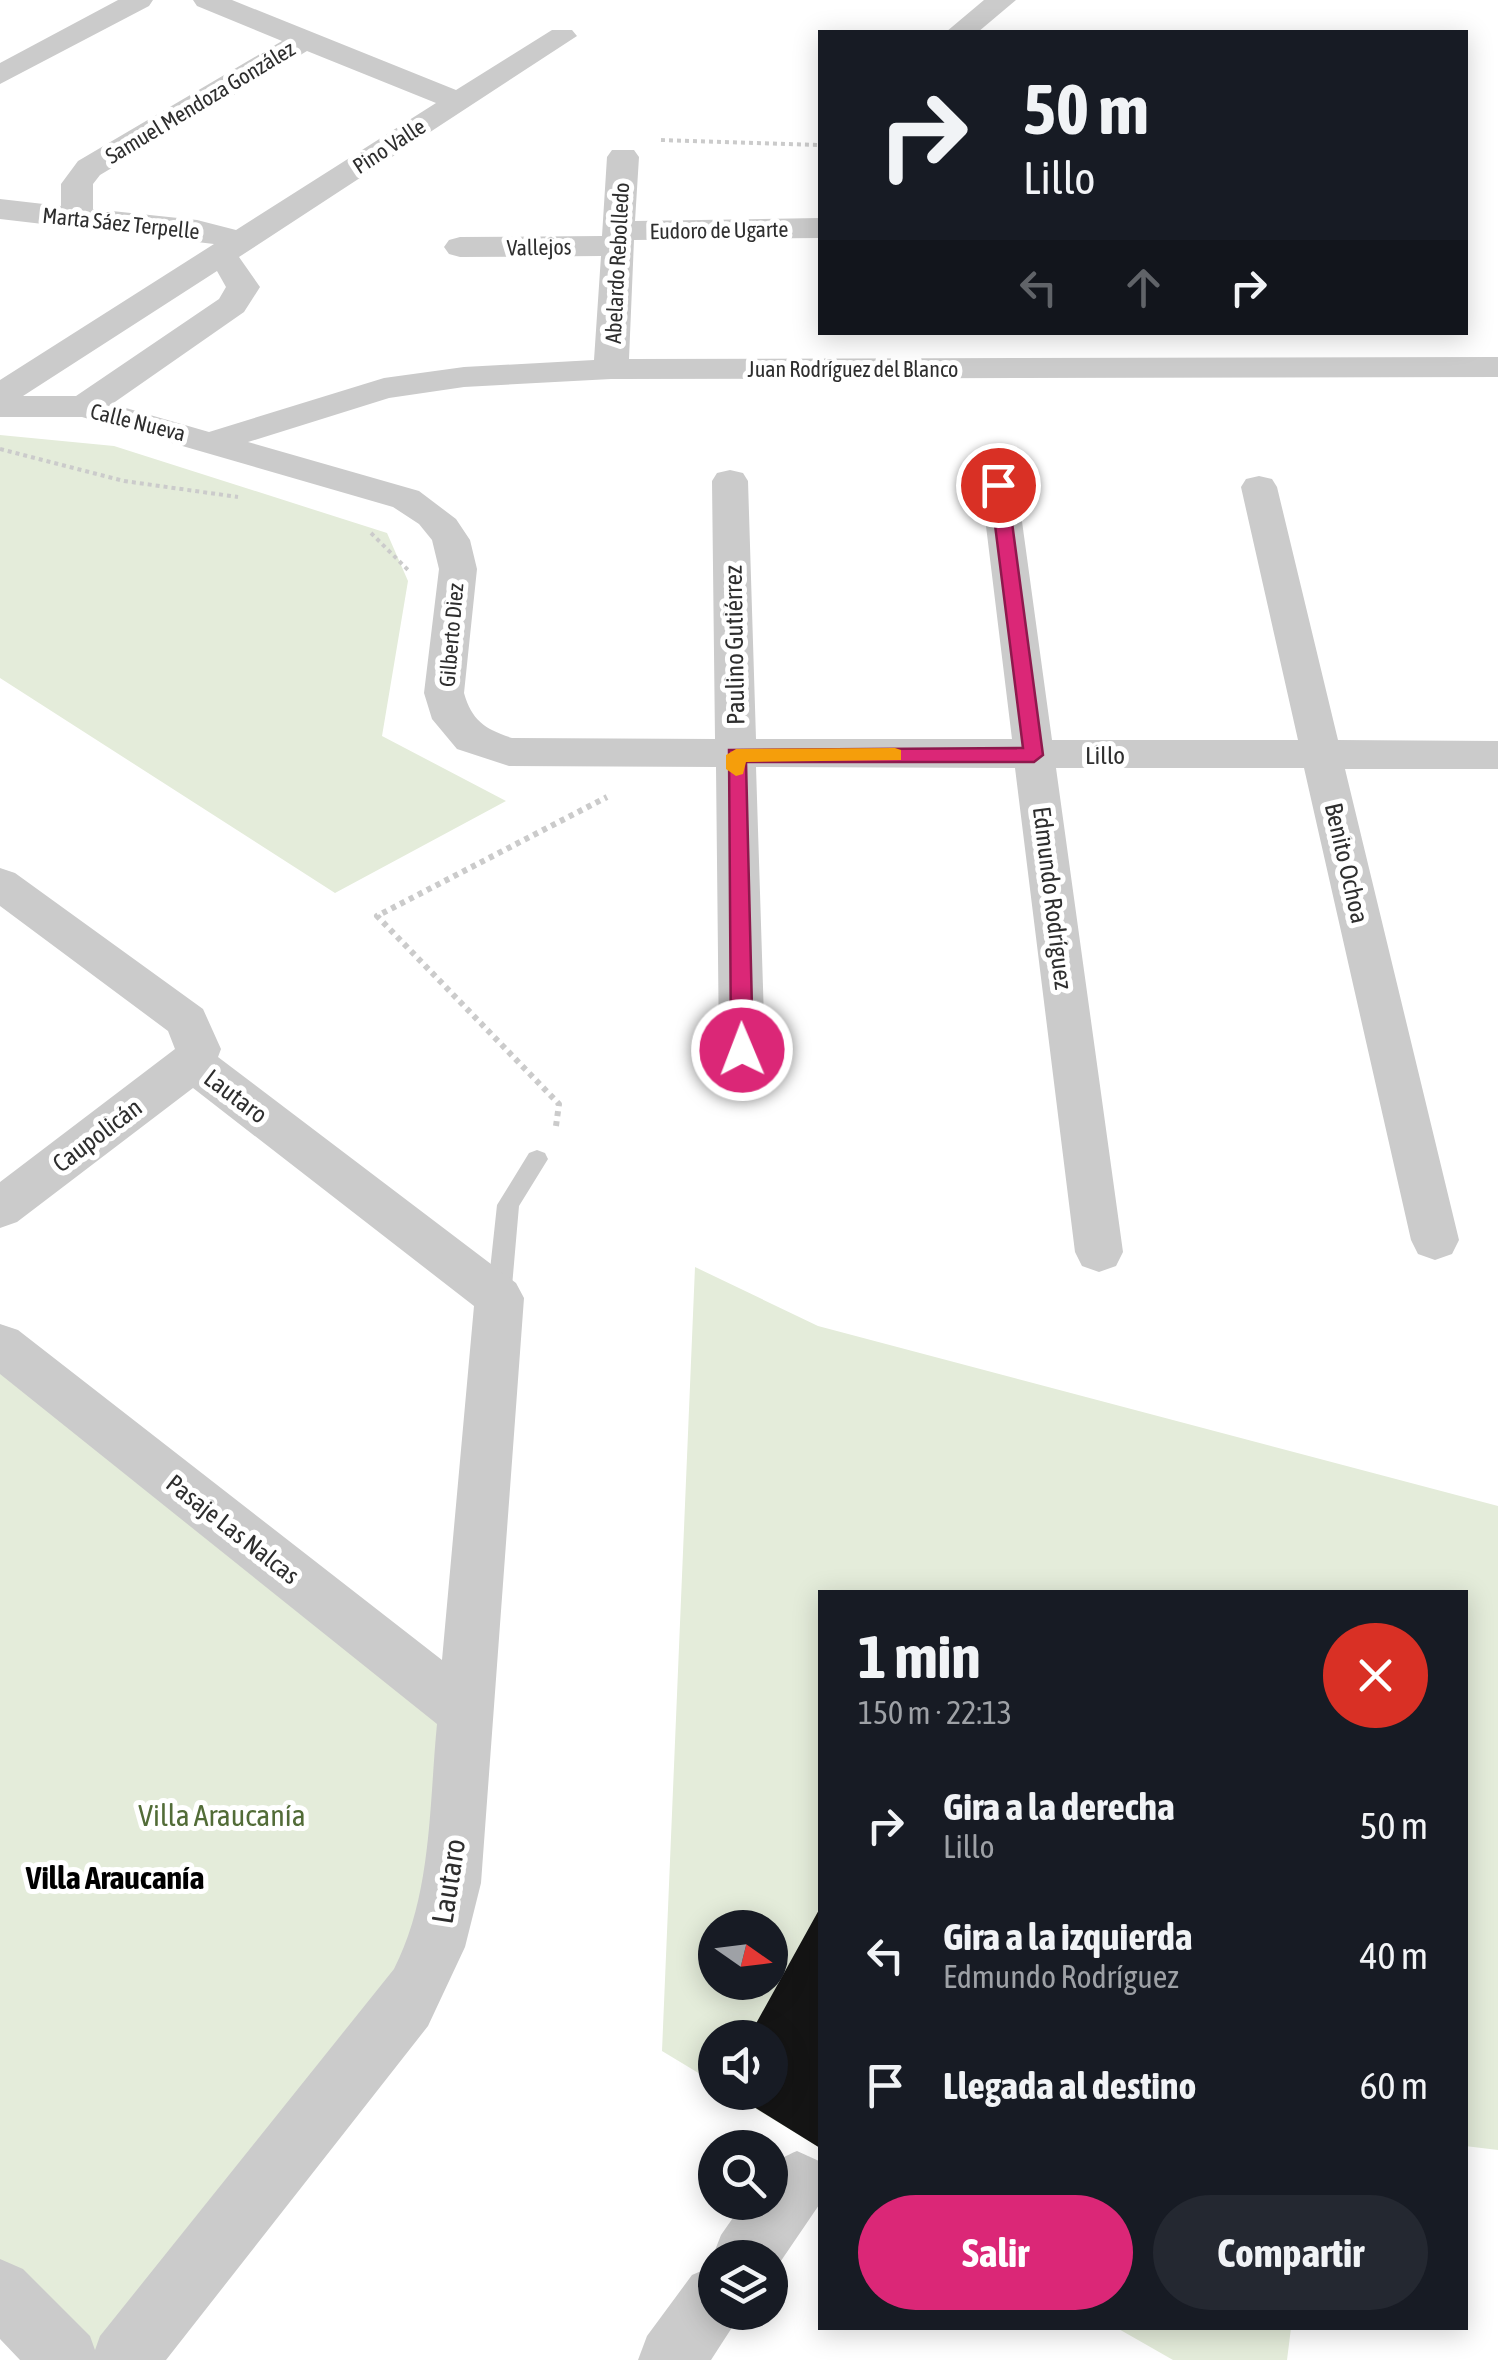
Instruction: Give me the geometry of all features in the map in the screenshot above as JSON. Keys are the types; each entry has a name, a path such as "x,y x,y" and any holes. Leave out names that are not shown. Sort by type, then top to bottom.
{"street":[{"path":"0,76 139,0"},
{"path":"207,0 459,102"},
{"path":"963,30 1002,0"},
{"name":"Pino Valle","path":"0,395 562,36"},
{"name":"Samuel Mendoza González","path":"77,219 77,184 89,168 306,40"},
{"name":"Abelardo Rebolledo","path":"610,370 624,157"},
{"name":"Marta Sáez Terpelle","path":"0,209 197,230 228,249"},
{"name":"Eudoro de Ugarte","path":"618,238 818,228"},
{"name":"Vallejos","path":"460,248 618,238"},
{"path":"84,407 232,305 243,287 228,249"},
{"path":"934,335 936,369"},
{"path":"1265,335 1276,368"},
{"name":"Juan Rodríguez del Blanco","path":"216,442 384,388 464,377 610,370 1498,367"},
{"name":"Calle Nueva","path":"0,406 84,407 216,442"},
{"name":"Gilberto Diez","path":"216,442 406,498 441,524 450,537 458,566 445,692 449,717 471,740 489,748 532,752"},
{"name":"Paulino Gutiérrez","path":"730,480 742,1050"},
{"name":"Edmundo Rodríguez","path":"998,485 1099,1252"},
{"name":"Benito Ochoa","path":"1259,487 1435,1240"},
{"name":"Lillo","path":"532,752 1498,755"},
{"name":"Lautaro","path":"6,898 187,1021 198,1050 193,1063 499,1298 452,1883 442,1932 428,1971 406,2005 124,2360"},
{"name":"Caupolicán","path":"0,1208 193,1063"},
{"name":"Pasaje Las Nalcas","path":"0,1345 466,1714"},
{"path":"757,2240 797,2183"},
{"path":"0,2292 66,2360"},
{"path":"671,2360 698,2322"}],"lane":[{"name":"Lautaro","path":"499,1298 508,1205 537,1159"}],"path":[{"path":"624,157 623,141 818,145"},
{"path":"0,449 124,482 254,499"},
{"path":"360,524 410,571"},
{"path":"554,1138 559,1104 390,933 378,916 614,793"}],"green space":[{"path":"0,435 114,446 387,533 408,581 382,736 506,801 335,893 0,678"},
{"path":"695,1267 818,1326 1498,1506 1498,2150 1468,2146 1468,1590 818,1590 818,2147 758,2110 788,2110 788,2020 698,2020 698,2073 662,2051"},
{"name":"Villa Araucanía","path":"0,1354 455,1715 410,1978 105,2360 0,2272"},
{"path":"1120,2330 1291,2330 1287,2360 1173,2360"}],"building":[{"path":"818,1912 818,2147 759,2110 788,2110 788,2020 758,2020 769,2000 788,2000 788,1966"}],"slow traffic":[{"path":"736,769 736,755 895,755"}],"district":[{"name":"Villa Araucanía","path":"115,1877"}],"route":[{"path":"742,1050 736,755 1034,755 998,485"}]}
